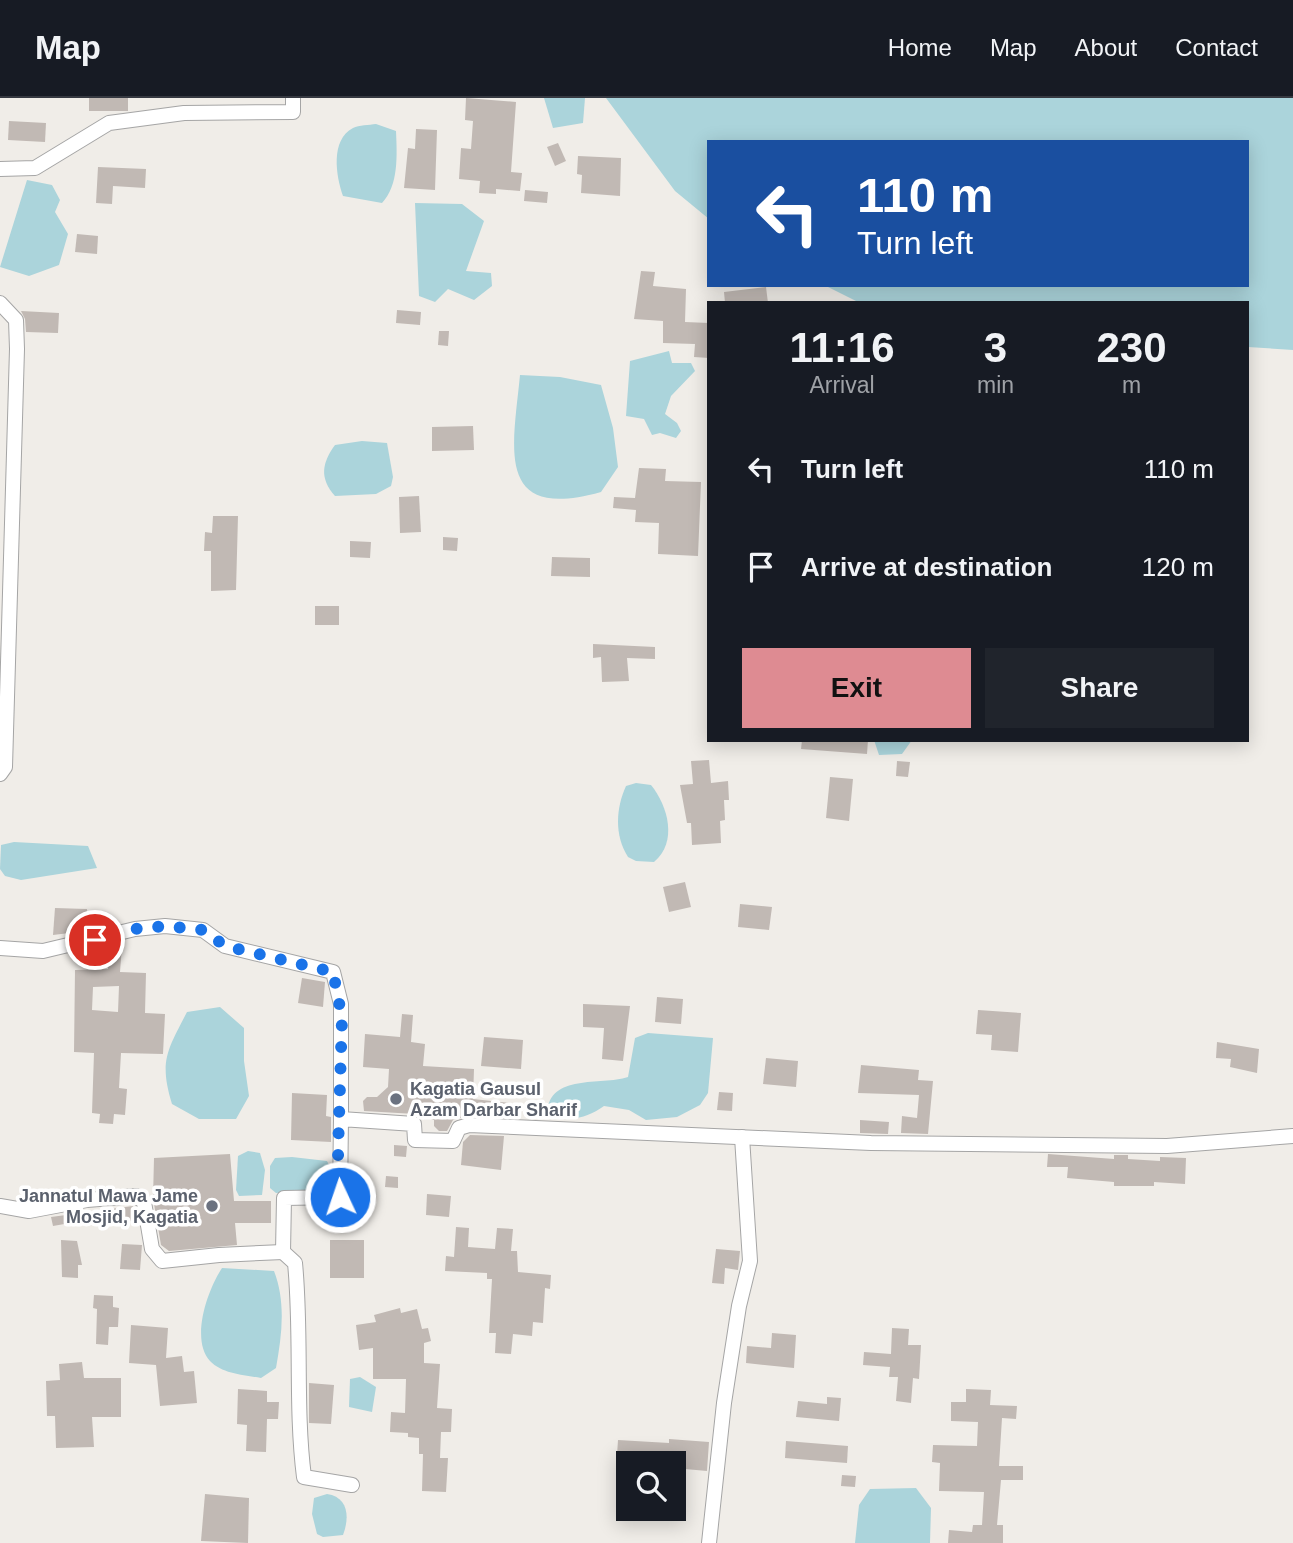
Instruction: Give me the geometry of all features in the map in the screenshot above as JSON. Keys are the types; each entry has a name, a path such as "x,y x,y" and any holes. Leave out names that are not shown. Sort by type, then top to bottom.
{"street":[{"path":"0,169 35,168 109,123 184,113 293,112 293,98"},
{"path":"0,303 16,320 17,349 5,767 0,774"},
{"path":"0,948 43,951 135,929 165,926 203,930 225,946 333,972 341,1004 340,1197 284,1198 283,1252"},
{"path":"341,1119 414,1124 415,1140 453,1141 459,1128 470,1125 834,1142 1167,1146 1293,1136"},
{"path":"709,1543 724,1403 739,1306 750,1261 742,1137"},
{"path":"0,1206 29,1211 87,1200 136,1196 144,1202 152,1249 162,1261 283,1252 295,1263 298,1295 297,1398 304,1477 352,1485"}],"water":[{"path":"544,98 585,98 583,123 553,128"},
{"path":"606,98 1293,98 1293,350 1249,347 1249,301 856,301 828,287 1249,287 1249,140 707,140 707,217 675,191"},
{"path":"376,124 396,131 394,179 388,196 382,203 343,196 337,169 338,150 346,134 355,127"},
{"path":"27,180 52,185 60,200 55,212 68,234 59,265 29,276 0,267"},
{"path":"415,203 462,204 484,221 466,271 491,273 492,286 474,300 448,289 435,302 419,296"},
{"path":"669,351 672,363 691,363 695,371 671,396 665,414 677,423 681,431 676,438 660,433 652,435 644,419 626,416 630,361"},
{"path":"520,375 560,377 601,385 613,428 618,467 601,492 567,499 542,497 527,487 518,472 514,452"},
{"path":"362,441 387,443 393,477 391,486 376,494 335,496 326,483 324,470 327,458 335,445"},
{"path":"875,742 911,742 902,754 879,755"},
{"path":"636,783 651,785 666,813 666,844 654,862 636,861 628,857 620,840 620,803 626,786"},
{"path":"14,842 88,846 97,868 21,880 5,876 0,869 1,845"},
{"path":"220,1007 244,1028 244,1061 249,1096 236,1119 199,1119 172,1104 166,1077 167,1057 187,1012"},
{"path":"648,1033 713,1038 708,1093 700,1105 677,1117 646,1120 629,1110 604,1106 577,1118 563,1118 547,1113 550,1100 567,1086 628,1077 635,1038"},
{"path":"248,1151 260,1153 265,1170 262,1195 239,1196 236,1190 238,1156"},
{"path":"275,1158 327,1161 332,1171 326,1190 276,1193 270,1188 270,1166"},
{"path":"222,1268 274,1271 282,1319 280,1343 276,1368 261,1378 221,1369 210,1361 204,1352 201,1340 203,1314 211,1288"},
{"path":"360,1377 376,1387 372,1412 349,1407 350,1379"},
{"path":"916,1488 931,1508 930,1543 855,1543 859,1505 870,1489"},
{"path":"327,1494 339,1499 346,1509 343,1535 323,1537 317,1534 312,1514 314,1498"}],"building":[{"path":"89,98 128,98 128,111 89,111"},
{"path":"466,98 516,102 511,172 522,173 520,191 496,189 496,194 479,193 480,181 459,179 461,148 471,149 473,121 465,120"},
{"path":"9,121 46,123 45,142 8,140"},
{"path":"416,129 437,130 435,190 404,188 408,148 415,149"},
{"path":"558,143 566,161 555,166 547,147"},
{"path":"578,156 621,158 620,196 581,193 582,175 577,174"},
{"path":"98,167 146,169 145,188 113,186 112,204 96,203"},
{"path":"525,190 548,192 547,203 524,201"},
{"path":"77,234 98,236 97,254 75,252"},
{"path":"641,271 655,272 653,286 686,289 685,322 707,323 707,358 694,357 695,344 663,343 663,321 634,319"},
{"path":"766,287 768,301 725,301 724,292"},
{"path":"397,310 421,312 420,325 396,323"},
{"path":"21,311 59,313 58,333 26,332"},
{"path":"439,331 449,331 448,346 438,345"},
{"path":"473,426 474,450 432,451 432,427"},
{"path":"639,468 666,469 665,481 701,482 698,556 658,554 659,523 635,522 636,510 613,508 614,497 635,498"},
{"path":"419,496 421,532 400,533 399,497"},
{"path":"213,516 238,516 236,590 211,591 211,551 204,551 205,532 212,533"},
{"path":"443,537 458,538 457,551 443,550"},
{"path":"350,541 371,542 370,558 350,557"},
{"path":"552,557 590,558 590,577 551,576"},
{"path":"315,606 339,606 339,625 315,625"},
{"path":"593,644 655,647 655,659 627,658 629,681 602,682 601,657 593,658"},
{"path":"802,742 868,742 867,754 801,749"},
{"path":"709,760 711,783 728,781 729,800 724,800 725,820 720,821 721,843 692,845 691,823 687,823 680,785 693,784 691,761"},
{"path":"897,761 910,762 908,777 896,776"},
{"path":"830,777 853,779 849,821 826,818"},
{"path":"685,882 691,907 669,912 663,887"},
{"path":"740,904 772,907 769,930 738,927"},
{"path":"55,908 87,909 86,931 53,935"},
{"path":"109,945 122,946 120,972 146,973 145,1013 165,1014 163,1054 121,1053 119,1088 127,1089 125,1115 114,1114 113,1124 99,1123 100,1114 92,1113 94,1053 74,1052 75,970 108,969","holes":["119,986 118,1012 92,1010 93,987"]},
{"path":"302,978 325,982 323,1007 298,1003"},
{"path":"657,997 683,999 681,1024 655,1022"},
{"path":"583,1004 630,1006 623,1061 602,1059 604,1028 583,1027"},
{"path":"978,1010 1021,1013 1018,1052 991,1050 992,1035 976,1034"},
{"path":"402,1014 413,1015 411,1042 425,1044 423,1066 474,1069 473,1099 519,1104 518,1118 467,1116 453,1120 447,1131 439,1131 434,1126 434,1120 415,1114 364,1111 363,1101 367,1097 377,1097 388,1087 389,1069 363,1067 365,1034 400,1037"},
{"path":"484,1037 523,1040 521,1069 481,1066"},
{"path":"1217,1042 1259,1049 1257,1073 1230,1067 1231,1059 1216,1058"},
{"path":"766,1058 798,1061 796,1087 763,1084"},
{"path":"861,1065 919,1070 918,1080 933,1081 928,1134 901,1133 902,1116 917,1118 919,1095 858,1093"},
{"path":"719,1092 733,1093 732,1111 717,1110"},
{"path":"292,1093 327,1095 326,1116 331,1117 331,1142 291,1140"},
{"path":"860,1120 889,1122 888,1134 860,1133"},
{"path":"470,1135 504,1136 501,1170 461,1165 463,1142"},
{"path":"394,1145 407,1146 406,1157 394,1156"},
{"name":"Jannatul Mawa Jame Mosjid, Kagatia","path":"230,1154 234,1201 271,1201 271,1223 235,1223 237,1245 169,1251 161,1245 153,1198 154,1158"},
{"path":"1048,1154 1114,1159 1114,1155 1128,1155 1128,1159 1160,1161 1160,1157 1186,1158 1185,1184 1154,1182 1154,1186 1114,1186 1114,1182 1067,1178 1068,1167 1047,1167"},
{"path":"386,1176 398,1177 398,1188 385,1187"},
{"path":"427,1194 451,1196 449,1217 426,1215"},
{"path":"348,1202 362,1203 361,1219 339,1217 340,1207"},
{"path":"133,1206 137,1220 117,1222 116,1215 53,1226 51,1217"},
{"path":"456,1227 469,1228 468,1247 495,1249 497,1228 513,1229 511,1251 517,1251 518,1272 551,1275 550,1289 545,1288 543,1323 533,1322 532,1336 513,1334 511,1354 495,1353 496,1333 489,1333 492,1279 487,1279 487,1273 445,1271 446,1256 454,1257"},
{"path":"61,1240 77,1241 82,1265 78,1265 78,1278 62,1277"},
{"path":"330,1240 364,1240 364,1278 330,1278"},
{"path":"122,1244 142,1245 140,1270 120,1269"},
{"path":"716,1249 740,1251 738,1270 725,1268 724,1284 712,1283"},
{"path":"94,1295 113,1296 113,1307 119,1308 118,1327 109,1327 108,1345 96,1344 97,1309 93,1308"},
{"path":"400,1308 401,1313 417,1309 422,1329 428,1328 431,1341 424,1343 424,1363 440,1364 437,1408 452,1409 451,1432 441,1432 440,1458 448,1458 446,1492 422,1491 423,1454 419,1454 419,1438 408,1437 408,1433 390,1432 391,1412 405,1413 406,1379 373,1379 373,1348 359,1350 356,1325 376,1322 374,1315"},
{"path":"131,1325 168,1328 166,1358 182,1356 184,1372 194,1371 197,1403 160,1406 156,1365 129,1363"},
{"path":"892,1328 909,1329 908,1345 921,1345 919,1379 913,1378 911,1403 896,1401 898,1377 889,1377 890,1367 863,1365 864,1352 891,1354"},
{"path":"772,1333 796,1335 794,1368 746,1363 747,1346 771,1348"},
{"path":"82,1362 84,1378 121,1378 121,1417 92,1417 94,1447 56,1448 55,1416 47,1416 46,1381 60,1380 59,1364"},
{"path":"309,1383 334,1385 331,1424 309,1423"},
{"path":"238,1389 267,1391 267,1402 279,1402 278,1419 267,1419 266,1452 246,1451 247,1425 237,1424"},
{"path":"966,1389 991,1390 990,1405 1017,1406 1016,1419 1002,1418 999,1466 1023,1466 1023,1480 1001,1480 997,1525 1003,1525 1003,1543 948,1543 949,1530 972,1532 973,1525 982,1525 984,1492 939,1491 940,1463 932,1462 933,1445 977,1446 978,1422 951,1421 951,1402 966,1402"},
{"path":"827,1397 841,1398 839,1421 796,1417 798,1401 827,1404"},
{"path":"669,1439 709,1442 707,1471 686,1469 686,1451 617,1451 618,1440 669,1443"},
{"path":"786,1441 848,1446 847,1463 785,1458"},
{"path":"842,1475 856,1476 855,1487 841,1486"},
{"path":"205,1494 249,1498 248,1543 201,1541"}],"place":[{"name":"Kagatia Gausul Azam Darbar Sharif","path":"396,1099"},
{"name":"Jannatul Mawa Jame Mosjid, Kagatia","path":"212,1206"}],"route":[{"path":"95,940 135,929 165,926 203,930 225,946 310,964 333,972 342,1018 338,1153 340,1197"}]}
